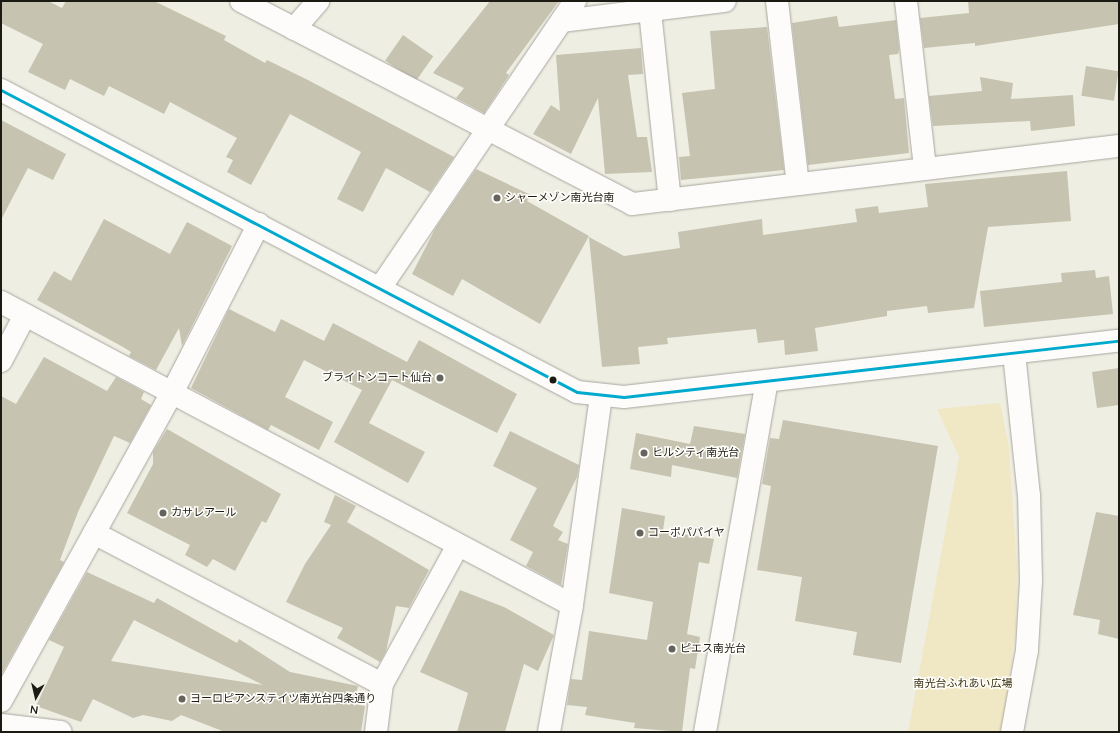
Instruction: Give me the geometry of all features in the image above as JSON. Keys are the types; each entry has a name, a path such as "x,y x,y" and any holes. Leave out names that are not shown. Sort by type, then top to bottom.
{"street":[{"path":"241,1 632,204 1119,146"},
{"path":"294,29 318,1"},
{"path":"380,288 575,1"},
{"path":"562,20 650,11 725,1"},
{"path":"777,1 798,184"},
{"path":"906,1 925,169"},
{"path":"650,11 670,200"},
{"path":"1,90 577,392 601,397 767,381 1119,341"},
{"path":"1,701 172,393 259,224"},
{"path":"1,302 572,605"},
{"path":"1,361 25,315"},
{"path":"1012,732 1027,650 1031,581 1029,496 1014,354"},
{"path":"705,732 767,381"},
{"path":"549,732 572,605 601,397"},
{"path":"94,533 382,684"},
{"path":"376,732 382,684 458,545"},
{"path":"1,725 61,732"}],"green space":[{"name":"南光台ふれあい広場","path":"1000,403 1009,447 1017,566 1016,627 1002,732 908,732 959,457 937,409"}],"building":[{"path":"1,1 48,1 62,8 66,1 154,1 226,36 224,40 265,63 267,60 306,79 454,157 430,192 386,168 363,212 337,199 361,152 290,114 251,185 227,172 233,160 226,157 237,138 170,102 164,114 109,86 104,96 70,79 65,90 28,72 43,44 1,23"},
{"path":"490,1 559,1 506,73 509,75 484,113 456,98 464,88 433,73"},
{"path":"968,1 1119,1 1119,24 975,46 975,43 924,48 920,18 969,13"},
{"path":"837,16 839,27 896,20 899,50 898,54 889,55 895,99 904,98 909,153 808,165 792,23"},
{"path":"767,27 784,170 681,180 679,157 690,156 682,93 715,89 710,31"},
{"path":"403,35 433,56 416,82 385,60"},
{"path":"641,48 643,74 628,75 637,137 647,137 652,172 605,174 598,98 571,154 533,134 551,105 560,111 556,55"},
{"path":"1086,66 1119,71 1114,101 1081,96"},
{"path":"980,77 1013,83 1011,99 1073,95 1075,126 1031,131 1030,121 933,126 929,96 982,91"},
{"path":"1,120 66,154 53,180 28,168 1,220"},
{"path":"476,169 531,195 527,201 589,236 540,324 462,279 453,296 412,274 435,229"},
{"path":"1067,171 1071,221 988,227 974,308 928,313 927,306 887,311 887,316 815,328 818,351 785,355 784,340 758,343 756,329 667,338 668,344 638,347 640,364 602,367 589,237 624,256 680,248 678,232 762,219 763,235 857,222 855,209 878,206 879,213 928,207 925,184"},
{"path":"104,219 170,254 187,222 232,246 182,346 179,328 156,370 129,356 131,352 123,347 37,300 54,271 71,281"},
{"path":"1095,270 1096,278 1109,276 1113,314 984,327 980,291 1062,282 1061,273"},
{"path":"229,309 275,332 281,319 324,341 333,323 407,362 419,340 517,394 497,433 392,380 369,423 425,452 408,483 334,442 362,390 304,360 285,397 333,422 319,450 271,425 268,430 191,388"},
{"path":"44,357 107,391 116,377 144,392 141,399 151,405 130,443 114,436 78,512 60,560 64,562 1,675 1,396 16,404"},
{"path":"1119,368 1119,405 1097,408 1092,372"},
{"path":"783,420 938,446 901,663 853,655 857,632 795,621 802,577 757,570 771,486 762,484 770,438 779,439"},
{"path":"694,426 745,434 737,478 672,465 671,477 630,469 636,433 690,444"},
{"path":"167,429 281,494 266,523 262,521 235,571 213,559 207,567 185,555 190,545 127,513 153,464 153,452"},
{"path":"510,431 579,465 577,477 553,526 563,532 558,540 568,544 561,585 526,566 533,552 510,540 537,488 493,466"},
{"path":"335,495 356,506 347,522 429,570 409,608 396,606 386,651 380,662 337,638 343,628 286,602 305,564 331,525 324,522"},
{"path":"622,508 665,516 663,531 714,539 709,564 699,562 687,634 700,637 695,669 690,668 682,732 634,728 635,723 585,715 587,707 567,705 571,679 582,680 589,631 647,640 653,602 609,593"},
{"path":"1096,512 1119,516 1119,639 1098,634 1100,620 1073,615"},
{"path":"87,572 154,603 157,598 237,643 239,639 290,672 358,686 354,704 365,706 361,732 225,732 181,715 172,721 143,715 133,718 93,699 81,722 36,706 64,647 49,640","holes":["134,620 263,685 111,661"]},
{"path":"460,590 504,607 554,635 538,671 524,664 505,732 457,732 468,693 420,672"}],"transit line":[{"path":"1,90 577,392 624,397 1119,341"}],"place":[{"name":"シャーメゾン南光台南","path":"497,198"},
{"name":"ブライトンコート仙台","path":"440,378"},
{"name":"ヒルシティ南光台","path":"644,453"},
{"name":"カサレアール","path":"163,513"},
{"name":"コーポパパイヤ","path":"640,533"},
{"name":"ピエス南光台","path":"672,649"},
{"name":"ヨーロピアンステイツ南光台四条通り","path":"182,699"}]}
